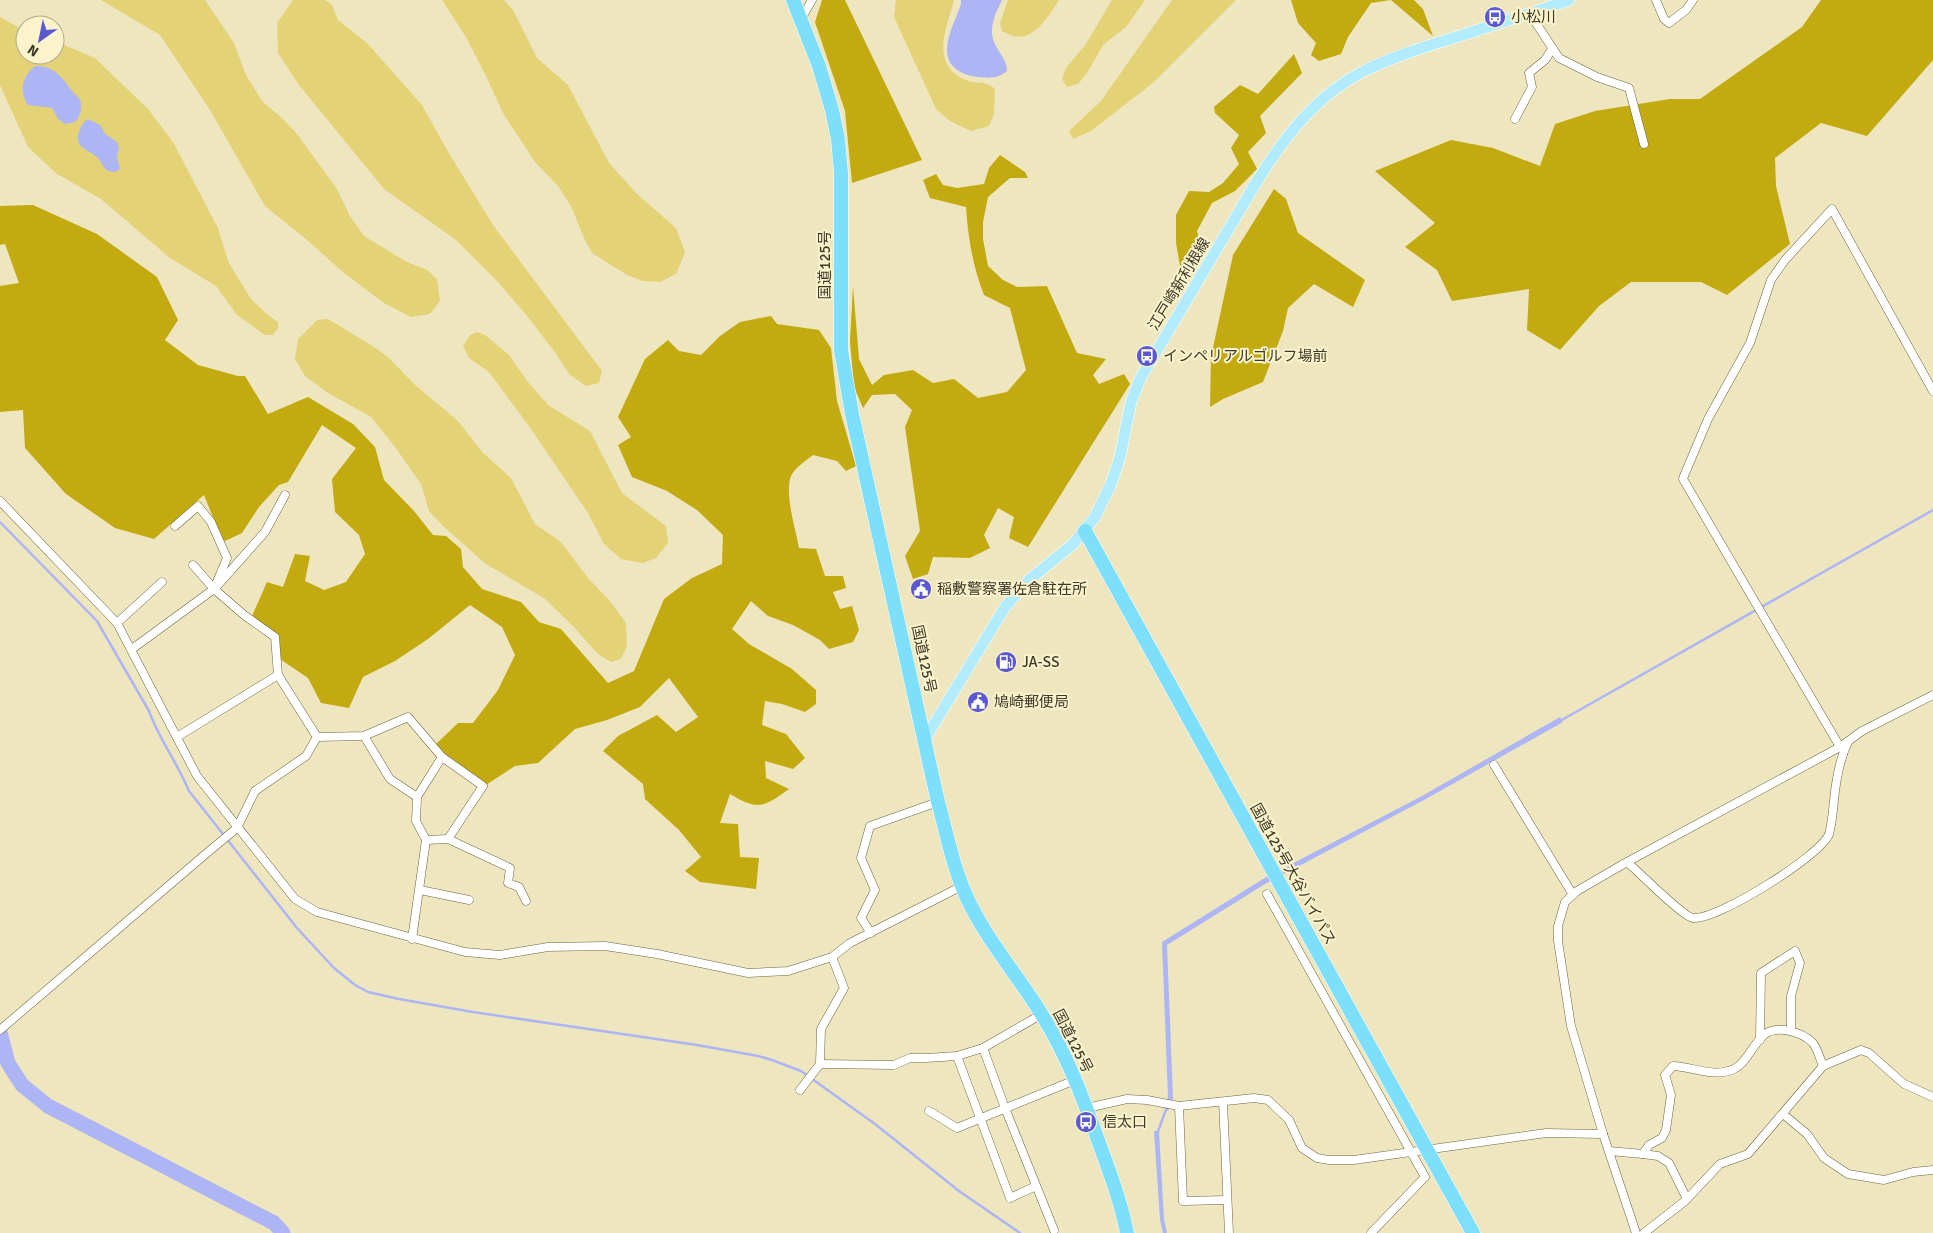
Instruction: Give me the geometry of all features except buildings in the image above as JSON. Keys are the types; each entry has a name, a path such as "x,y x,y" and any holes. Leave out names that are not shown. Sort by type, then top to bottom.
{"highway":[{"name":"国道125号","path":"793,0 827,90 838,139 841,174 841,350 852,414 938,802 962,886 986,931 1058,1041 1086,1108 1120,1199 1127,1233"},
{"name":"国道125号大谷バイパス","path":"1085,530 1473,1233"}],"main road":[{"name":"江戸崎新利根線","path":"925,739 1005,606 1028,581 1066,550 1095,517 1111,484 1120,457 1130,402 1142,378 1260,176 1288,134 1322,100 1361,72 1438,42 1569,0"}],"street":[{"path":"801,19 812,0"},
{"path":"1656,0 1664,19 1670,23 1686,10 1693,0"},
{"path":"1530,14 1559,58 1598,77 1629,88 1644,144"},
{"path":"1515,119 1532,87 1529,74 1545,60 1552,49"},
{"path":"1840,747 1684,476 1708,419 1750,343 1771,280 1785,260 1832,209 1933,391"},
{"path":"132,650 214,589 265,532 285,496"},
{"path":"0,500 117,622 198,776 235,831 295,899 317,912 465,952 500,955 548,947 605,946 657,954 748,973 788,971 832,957 850,943 962,886"},
{"path":"174,526 198,506 211,522 226,558 214,589"},
{"path":"193,566 214,589 244,615 275,637 278,675 317,737"},
{"path":"117,622 162,582"},
{"path":"177,737 278,675"},
{"path":"1636,1233 1570,1026 1558,941 1558,926 1566,902 1573,895 1627,862 1840,747 1862,731 1933,694"},
{"path":"317,737 364,736 408,717 442,757 483,786 448,839"},
{"path":"364,736 390,779 417,797"},
{"path":"3,1027 235,831 255,791 306,756 317,737"},
{"path":"1627,862 1672,904 1691,918 1701,918 1737,904 1819,848 1828,836 1842,755 1848,742"},
{"path":"412,939 426,840 416,821 417,797 442,757"},
{"path":"1494,766 1573,895"},
{"path":"871,933 861,918 875,890 861,858 870,826 938,802"},
{"path":"426,840 448,839 510,868 508,883 519,887 526,901"},
{"path":"420,890 469,900"},
{"path":"1267,894 1425,1178 1372,1233"},
{"path":"1760,1040 1761,973 1795,951 1800,963 1791,996 1791,1031"},
{"path":"800,1090 820,1064 821,1029 844,988 832,957"},
{"path":"820,1064 894,1065 910,1058 958,1056 983,1048 1042,1014"},
{"path":"1643,1154 1649,1145 1662,1138 1666,1130 1671,1094 1665,1075 1673,1066 1683,1066 1718,1074 1736,1068 1765,1034 1775,1031 1791,1031 1798,1033 1813,1043 1823,1066"},
{"path":"983,1048 1054,1230"},
{"path":"1644,1233 1686,1199 1720,1164 1748,1154 1823,1066 1861,1050 1870,1053 1904,1084 1933,1097"},
{"path":"958,1056 1010,1198 1036,1186"},
{"path":"929,1111 957,1128 1075,1080"},
{"path":"1086,1108 1127,1100 1147,1100 1179,1106 1254,1098 1268,1100 1289,1120 1302,1148 1317,1158 1330,1160 1354,1160 1546,1133 1603,1134"},
{"path":"1223,1102 1229,1233"},
{"path":"1179,1106 1183,1201 1227,1200"},
{"path":"1783,1114 1807,1134 1824,1158 1848,1174 1884,1180 1913,1172 1933,1170"},
{"path":"1609,1151 1658,1156 1669,1163 1686,1199"}],"shaded area":[{"path":"101,0 205,0 234,43 246,75 262,101 297,134 337,189 350,216 364,236 405,261 427,270 437,279 440,301 430,314 411,317 384,303 344,273 265,206 210,110 160,35"},
{"path":"293,0 325,0 332,5 338,20 368,44 422,105 493,225 602,371 599,383 586,386 570,375 528,317 497,281 456,240 384,189 299,85 278,53 277,23"},
{"path":"442,0 504,0 513,10 537,58 568,85 609,163 637,194 676,228 685,252 676,274 660,282 643,281 627,275 592,253 572,208 558,186 535,162 503,113 466,37"},
{"path":"822,0 845,0 922,160 852,183 845,111 815,22"},
{"path":"896,0 954,0 945,33 944,55 948,65 955,73 966,80 984,83 995,89 994,114 989,126 971,131 950,121 936,109 894,17"},
{"path":"1008,0 1059,0 1040,26 1028,35 1021,37 1002,31 1000,23"},
{"path":"1112,0 1145,0 1126,27 1103,45 1087,73 1078,84 1067,87 1062,79 1066,68 1086,44"},
{"path":"1172,0 1236,0 1154,82 1091,131 1073,139 1069,131 1101,101"},
{"path":"1291,0 1391,0 1371,3 1348,37 1341,54 1319,61 1311,55 1316,43 1298,23"},
{"path":"1391,0 1414,0 1423,9 1433,36"},
{"path":"1821,0 1933,0 1933,60 1867,136 1821,123 1775,158 1776,186 1790,244 1727,295 1701,282 1631,282 1599,306 1560,350 1527,330 1529,289 1452,301 1437,270 1405,247 1435,223 1375,171 1451,140 1493,148 1540,166 1555,124 1595,111 1670,99 1700,99 1802,27"},
{"path":"0,17 15,25 15,65 65,65 65,45 95,58 148,109 173,142 218,228 228,261 251,299 278,322 278,328 273,335 265,335 237,315 216,286 170,258 101,199 57,174 28,147 0,85"},
{"path":"1294,54 1302,73 1260,116 1266,133 1248,152 1257,169 1235,191 1212,203 1197,231 1202,256 1164,306 1160,305 1181,271 1176,243 1176,215 1189,191 1209,192 1223,183 1239,164 1231,148 1239,135 1215,113 1214,107 1240,85 1258,94"},
{"path":"1000,155 1025,172 1028,178 1010,178 988,197 983,222 983,239 988,266 1003,280 1017,287 1047,286 1077,353 1106,359 1093,375 1099,384 1124,374 1130,384 1028,547 1009,538 1014,517 998,508 984,535 990,548 970,558 933,557 928,574 913,579 905,556 920,531 905,427 912,410 895,394 872,395 863,408 854,387 850,341 853,286 859,359 872,385 884,375 913,370 933,383 954,379 978,398 1007,392 1026,370 1010,308 984,295 972,252 966,207 930,198 923,180 936,174 943,185 957,188 984,184 989,168"},
{"path":"1274,189 1286,199 1298,233 1365,280 1353,307 1314,284 1288,308 1283,331 1263,382 1223,399 1210,407 1211,357 1233,255"},
{"path":"33,205 97,234 157,277 178,320 165,340 198,365 238,376 245,376 268,414 308,397 353,424 375,447 384,480 414,511 433,535 446,536 461,549 463,567 482,589 521,602 539,622 561,629 608,683 634,671 664,599 692,578 722,564 723,535 697,510 667,491 632,477 618,445 631,437 618,417 645,359 668,340 679,351 701,355 720,336 740,322 771,316 777,324 819,330 831,348 837,401 856,466 846,471 837,461 813,455 792,474 789,500 799,548 816,549 825,576 843,576 846,588 833,592 840,609 852,606 859,630 853,642 829,649 820,640 793,625 768,616 751,601 732,629 749,644 792,669 816,690 816,704 805,712 782,704 765,701 762,725 786,734 805,758 793,769 765,761 766,778 789,789 773,800 761,805 748,803 730,794 720,823 738,824 740,857 759,858 756,889 700,882 685,871 701,857 679,830 645,799 643,784 603,751 618,736 657,715 676,732 698,717 669,678 640,707 607,720 575,729 538,763 515,766 486,785 462,771 435,745 458,723 473,723 498,690 515,655 502,627 470,605 428,639 395,661 363,677 349,708 321,703 308,678 280,659 279,636 252,616 267,582 283,587 295,554 310,556 305,581 324,590 346,582 365,554 359,535 335,512 332,479 356,448 322,425 288,482 279,485 259,507 242,533 223,542 204,495 154,539 115,528 66,494 25,448 23,410 0,412 0,286 19,283 5,244 0,245 0,206"},
{"path":"328,319 388,357 414,384 458,421 482,452 511,478 535,524 561,542 626,623 627,646 621,659 611,662 598,654 544,598 486,564 444,527 429,511 421,484 371,417 328,393 305,376 295,359 298,339 317,320"},
{"path":"477,332 485,335 509,355 528,382 548,405 590,431 622,493 666,526 668,543 656,558 643,563 621,559 604,544 588,513 531,429 489,372 469,358 463,346 470,335"}],"water":[{"path":"961,0 1002,0 993,23 992,34 993,40 1006,64 1007,71 1003,74 990,78 972,76 959,71 950,62 947,46"},
{"path":"35,66 47,68 56,73 79,99 81,103 80,112 75,122 65,124 58,119 52,108 28,105 23,95 23,84 27,75"},
{"path":"88,119 100,125 105,134 117,142 119,148 117,157 120,169 115,172 108,171 95,155 83,148 78,142 83,123"},
{"path":"1560,717 1563,722 1424,800 1265,884 1167,945 1173,1098 1168,1111 1164,1108 1168,1097 1162,942 1263,879 1422,796"},
{"path":"1154,1131 1159,1131 1164,1219 1167,1233 1163,1233 1160,1220"}],"waterway":[{"path":"1560,721 1933,510"},
{"path":"0,522 97,621 149,711 189,791 297,928 334,968 355,985 368,992 399,999 473,1012 697,1045 772,1060 801,1071 875,1124 959,1191 1020,1233"},
{"path":"0,1032 8,1063 22,1085 48,1106 274,1223 283,1233"},
{"path":"1157,1134 1167,1107"}],"place":[{"name":"小松川","path":"1495,17"},
{"name":"インペリアルゴルフ場前","path":"1147,356"},
{"name":"稲敷警察署佐倉駐在所","path":"921,589"},
{"name":"JA-SS","path":"1006,662"},
{"name":"鳩崎郵便局","path":"978,702"},
{"name":"信太口","path":"1086,1122"}]}
